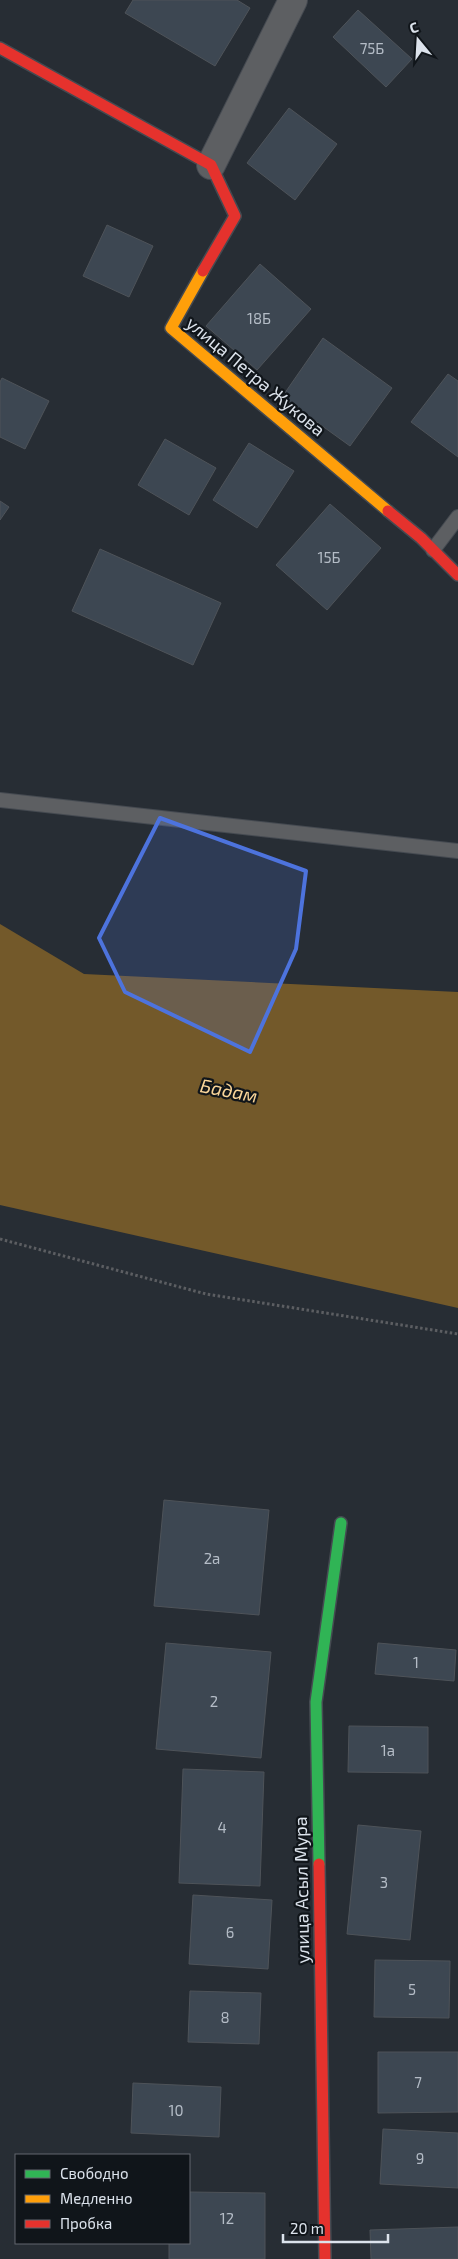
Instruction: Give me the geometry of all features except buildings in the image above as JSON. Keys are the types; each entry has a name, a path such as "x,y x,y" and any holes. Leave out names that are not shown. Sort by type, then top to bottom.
{"street":[{"path":"0,48 211,165 293,0"},
{"name":"улица Петра Жукова","path":"211,165 235,216 171,328 433,550 458,575"},
{"name":"улица Асыл Мура","path":"325,2259 316,1702 341,1523"}],"lane":[{"path":"433,550 458,517"},
{"path":"0,800 458,851"}],"path":[{"path":"0,1239 206,1294 458,1334"}],"highlighted area":[{"path":"160,818 306,871 296,949 250,1052 125,992 99,938"}],"water":[{"name":"Бадам","path":"0,924 84,974 458,992 458,1308 0,1205"}],"traffic: fast":[{"path":"319,1864 316,1702 341,1523"}],"traffic: slow":[{"path":"203,271 171,328 388,511"}],"traffic: jam":[{"path":"0,48 211,165 235,216 203,271"},
{"path":"388,511 421,538 458,575"},
{"path":"319,1864 325,2259"}]}
